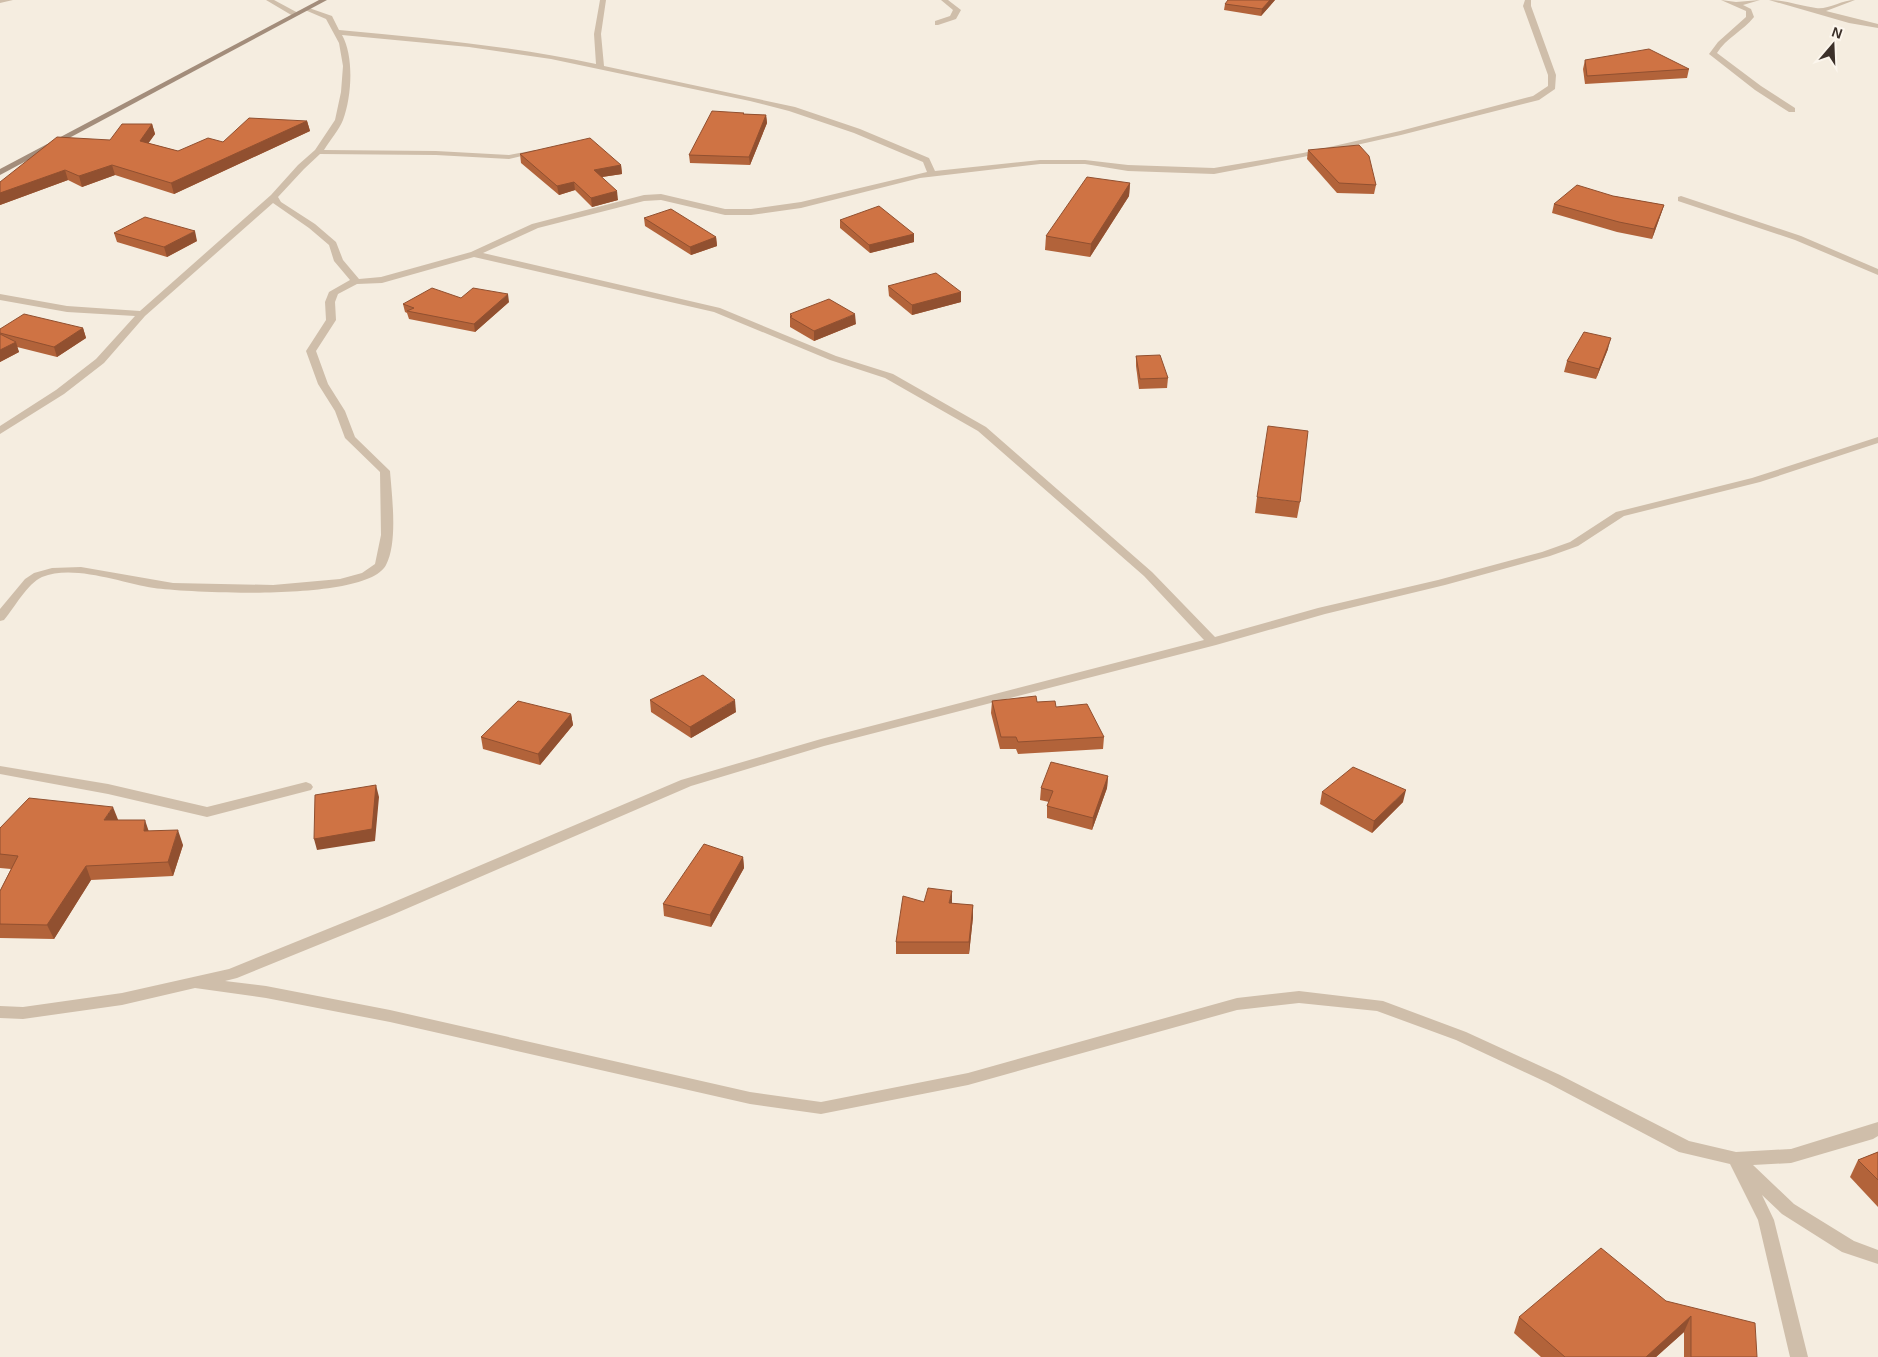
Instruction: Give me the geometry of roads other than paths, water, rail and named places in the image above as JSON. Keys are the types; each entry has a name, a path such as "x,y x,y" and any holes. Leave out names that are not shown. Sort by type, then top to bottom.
{"main road":[{"path":"0,172 324,0"}],"street":[{"path":"0,2 10,0"},
{"path":"269,0 296,14"},
{"path":"600,67 596,50 597,28 603,0"},
{"path":"938,23 952,17 957,10 944,0"},
{"path":"0,617 35,576 51,571 83,570 154,584 246,590 293,588 349,582 371,574 381,565 385,544 387,501 385,472 350,438 340,412 323,384 311,351 331,320 330,302 334,292 356,281 382,280 474,254 535,226 644,198 662,198 725,212 751,212 801,205 852,191 932,174 1040,162 1085,162 1148,169 1214,172 1303,155 1401,133 1536,98 1552,87 1552,75 1527,6 1528,0"},
{"path":"1724,0 1749,10 1750,17 1734,34 1717,45 1713,54 1775,100 1792,110"},
{"path":"1738,4 1757,0"},
{"path":"1772,0 1878,26"},
{"path":"1819,11 1852,0"},
{"path":"0,431 60,392 100,361 142,314 274,197 301,167 318,152 339,120 345,92 347,66 343,43 329,18 307,9"},
{"path":"338,32 469,45 551,57 792,109 902,149 926,160 932,174"},
{"path":"318,152 436,153 509,157 546,150"},
{"path":"274,197 277,203 312,226 333,244 339,261 356,281"},
{"path":"1681,199 1798,238 1878,272"},
{"path":"474,254 716,310 833,358 889,376 982,430 1148,574 1212,642"},
{"path":"0,297 67,309 142,314"},
{"path":"0,1012 23,1013 122,999 232,974 387,911 686,783 821,743 1322,612 1441,583 1546,554 1574,544 1620,514 1756,480 1878,440"},
{"path":"0,770 108,789 207,812 306,787"},
{"path":"190,983 266,992 381,1014 740,1096 821,1108 968,1079 1237,1004 1299,998 1378,1005 1461,1036 1537,1071 1685,1147 1736,1159 1791,1156 1867,1134 1878,1129"},
{"path":"1736,1159 1788,1209 1848,1247 1878,1257"},
{"path":"1736,1159 1766,1220 1799,1357"}]}
